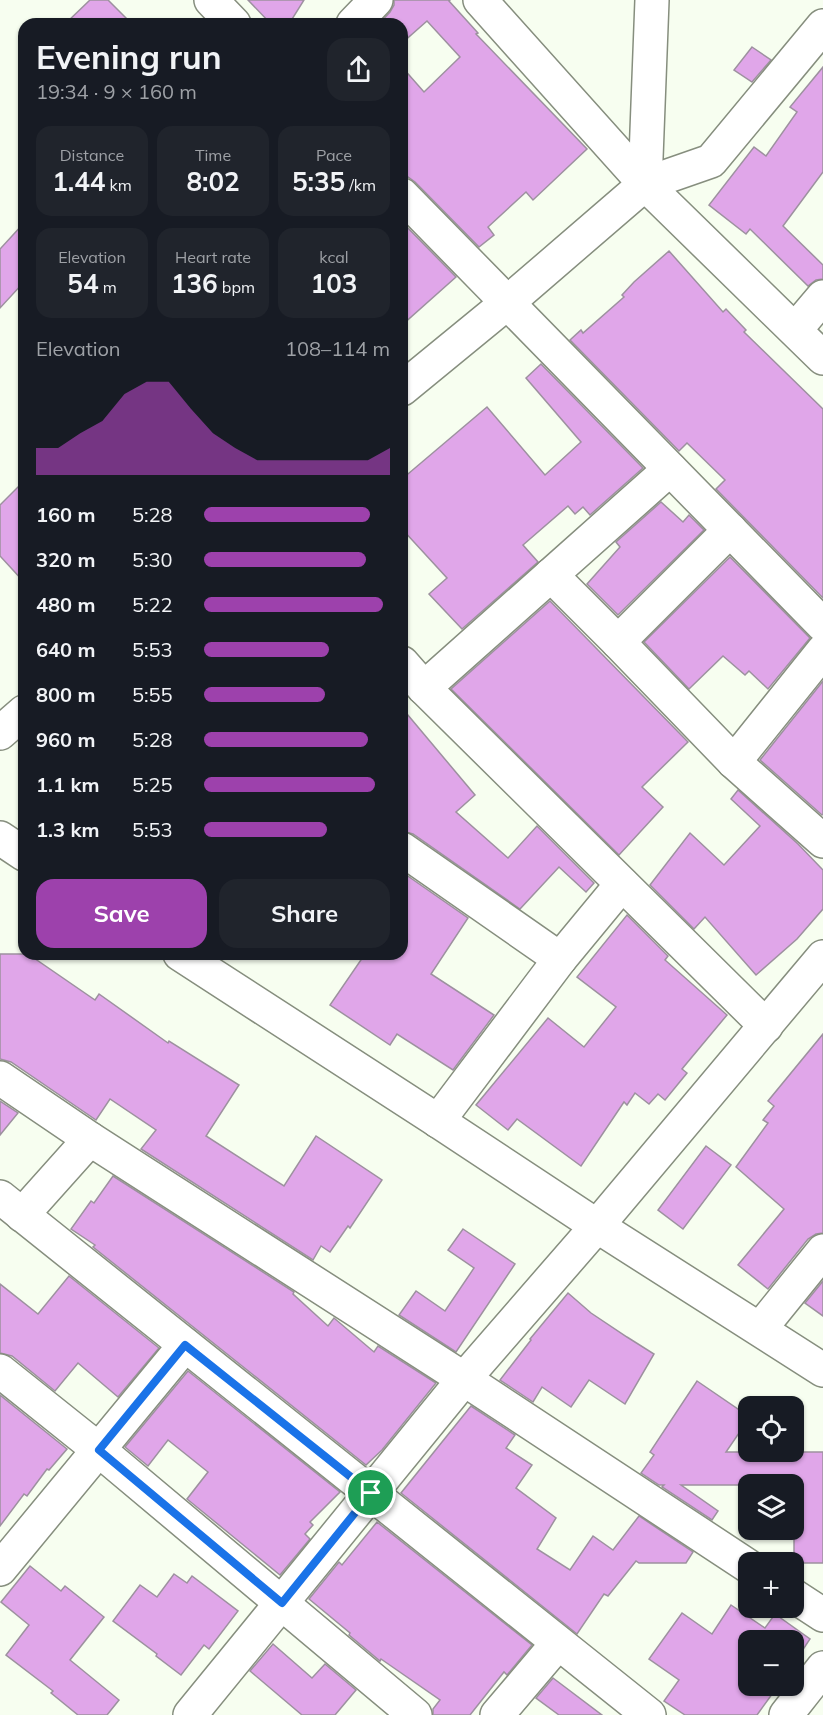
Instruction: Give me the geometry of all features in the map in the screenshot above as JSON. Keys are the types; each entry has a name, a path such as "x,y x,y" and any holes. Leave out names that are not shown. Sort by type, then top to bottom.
{"street":[{"path":"211,0 228,18"},
{"path":"359,18 376,0"},
{"path":"480,0 645,184 823,358"},
{"path":"645,184 652,0"},
{"path":"408,384 507,303 645,184 711,160 823,26"},
{"path":"408,201 823,625"},
{"path":"795,330 823,297"},
{"path":"424,688 670,469"},
{"path":"618,642 730,530"},
{"path":"551,575 734,762 823,841"},
{"path":"734,762 823,651"},
{"path":"408,670 766,1026"},
{"path":"0,733 18,717"},
{"path":"0,838 18,850"},
{"path":"408,853 560,959"},
{"path":"438,1121 560,959 622,884"},
{"path":"190,1715 464,1379 597,1226 823,957"},
{"path":"189,960 597,1226 823,1370"},
{"path":"0,1078 90,1139 464,1379 738,1559"},
{"path":"90,1139 11,1206 649,1715"},
{"path":"760,1329 823,1251"},
{"path":"0,1569 185,1345"},
{"path":"0,1371 99,1450 416,1715"},
{"path":"804,1603 823,1616"},
{"path":"497,1715 558,1643"},
{"path":"786,1715 823,1668"}],"building":[{"path":"90,0 108,0 126,18 71,18"},
{"path":"248,0 304,0 293,18 265,18"},
{"path":"394,0 450,0 478,33 476,34 587,149 533,200 526,192 488,227 494,235 479,247 408,177 408,74 424,92 460,57 427,21 408,38 408,18 384,18 394,5"},
{"path":"752,47 771,60 752,82 734,70"},
{"path":"823,67 823,172 783,226 823,265 823,279 816,280 808,286 750,229 746,234 709,205 754,147 766,156 797,112 790,107"},
{"path":"408,228 456,277 408,320"},
{"path":"18,230 18,288 0,308 0,249"},
{"path":"669,251 723,312 726,309 746,330 744,332 823,409 823,598 716,489 725,480 687,443 679,451 570,340 581,330 583,333 624,297 622,295 634,282"},
{"path":"541,364 643,468 590,515 583,507 575,514 568,506 523,545 538,562 462,629 429,594 447,578 408,536 408,474 487,407 545,475 581,442 526,378"},
{"path":"18,487 18,576 0,556 0,505"},
{"path":"661,502 683,522 689,515 704,530 618,615 587,584 620,547 616,542"},
{"path":"730,557 810,638 768,689 749,671 745,675 723,656 689,689 644,642"},
{"path":"550,601 688,742 642,787 663,807 619,855 451,689"},
{"path":"823,681 823,814 822,815 760,760"},
{"path":"408,715 475,795 456,812 508,858 537,826 594,883 586,892 559,867 520,909 408,833"},
{"path":"738,790 823,870 823,909 797,939 756,975 705,917 694,929 650,885 690,833 724,865 760,826 731,799"},
{"path":"408,876 468,918 431,974 494,1015 453,1070 397,1034 390,1045 330,1005 361,960 408,960"},
{"path":"627,915 668,956 665,960 727,1015 682,1069 687,1073 665,1100 658,1094 649,1104 635,1093 627,1105 624,1102 581,1166 517,1119 508,1130 476,1105 548,1018 584,1047 616,1007 577,977"},
{"path":"0,954 18,954 18,960 37,960 95,1000 99,994 168,1043 169,1041 239,1085 206,1136 284,1186 316,1136 382,1180 350,1228 348,1226 330,1252 321,1246 313,1260 141,1149 156,1130 110,1099 96,1120 11,1062 0,1059"},
{"path":"823,1034 823,1233 808,1239 768,1289 738,1265 784,1209 736,1167 768,1123 763,1120 774,1106 768,1101"},
{"path":"0,1101 18,1113 0,1135"},
{"path":"706,1146 731,1165 683,1229 658,1210"},
{"path":"113,1176 294,1292 293,1294 328,1326 334,1318 374,1352 378,1346 436,1383 382,1450 366,1465 93,1247 95,1245 71,1229 91,1201 94,1203"},
{"path":"463,1229 515,1264 456,1352 399,1315 416,1291 445,1311 474,1268 448,1250"},
{"path":"69,1276 159,1348 118,1397 78,1363 55,1391 12,1356 0,1353 0,1284 38,1314"},
{"path":"823,1281 823,1316 805,1303"},
{"path":"568,1293 591,1313 654,1354 625,1404 589,1380 571,1407 542,1387 533,1402 500,1380"},
{"path":"188,1371 340,1492 310,1522 313,1525 305,1534 310,1539 280,1575 187,1499 208,1472 168,1440 148,1466 125,1447"},
{"path":"697,1381 738,1409 738,1435 726,1452 738,1452 738,1462 804,1462 804,1452 823,1452 823,1563 804,1563 804,1552 794,1552 794,1540 804,1540 804,1474 738,1474 738,1485 681,1485 718,1511 712,1520 662,1487 664,1485 659,1485 641,1473 654,1455 650,1452"},
{"path":"0,1395 67,1449 49,1470 47,1469 27,1496 24,1494 0,1526"},
{"path":"471,1406 515,1435 506,1448 532,1465 516,1488 556,1518 537,1549 570,1570 593,1536 613,1550 639,1516 693,1552 686,1563 639,1563 636,1561 608,1596 604,1594 577,1634 401,1493"},
{"path":"377,1522 532,1645 507,1675 504,1672 470,1715 433,1715 433,1709 440,1700 381,1659 380,1661 309,1599 339,1562 342,1565"},
{"path":"30,1566 61,1591 65,1586 104,1617 70,1660 119,1700 107,1715 78,1715 51,1693 53,1691 6,1655 29,1625 1,1602"},
{"path":"174,1574 187,1583 192,1576 238,1611 209,1649 204,1645 181,1675 113,1621 140,1585 157,1597"},
{"path":"731,1605 738,1610 738,1618 750,1618 765,1628 772,1618 781,1618 797,1630 738,1630 738,1696 771,1696 757,1715 685,1715 664,1701 679,1680 649,1659 682,1613 712,1634"},
{"path":"804,1635 810,1639 804,1648"},
{"path":"273,1644 312,1678 325,1664 356,1690 335,1715 302,1715 250,1671"},
{"path":"553,1678 602,1715 559,1715 536,1698"}],"route":[{"path":"185,1345 371,1493 282,1603 99,1450 185,1345"}]}
